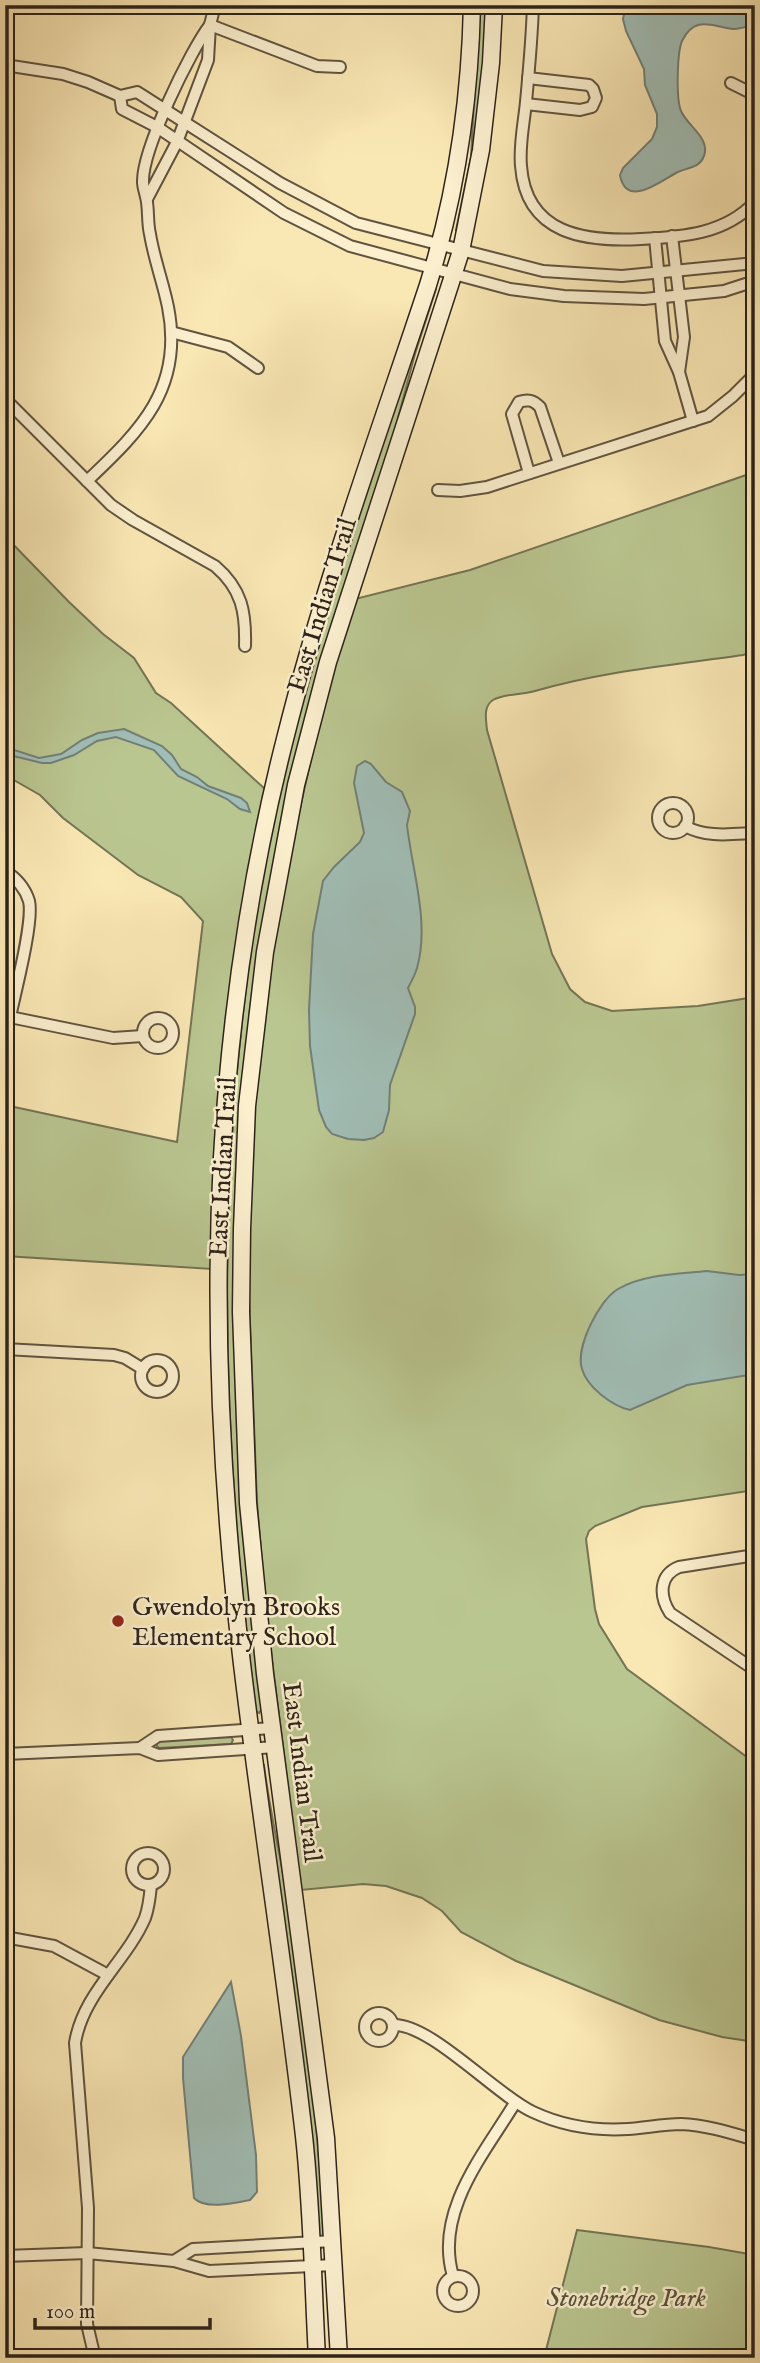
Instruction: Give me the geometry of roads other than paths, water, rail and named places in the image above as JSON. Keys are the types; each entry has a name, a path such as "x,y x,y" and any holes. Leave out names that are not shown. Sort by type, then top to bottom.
{"main road":[{"name":"East Indian Trail","path":"317,2358 303,2133 253,1749 228,1523 220,1359 221,1192 235,1007 262,841 298,689 439,245 459,150 468,79 472,5"},
{"name":"East Indian Trail","path":"339,2358 326,2138 272,1728 252,1548 242,1345 243,1177 247,1107 257,1010 285,836 317,702 346,604 461,251 481,150 489,89 494,5"}],"street":[{"path":"147,199 177,142 208,60 209,25 215,5"},
{"path":"533,5 521,149 522,178 526,192 542,214 564,231 580,237 613,241 673,236 719,228 743,214 755,202"},
{"path":"209,25 317,66 340,67"},
{"path":"87,481 124,447 154,406 168,368 171,332 149,231 143,173 158,127 191,52 209,25"},
{"path":"5,65 63,74 100,86 120,96 137,92 280,183 356,223 461,251 542,271 622,276 755,263"},
{"path":"526,104 580,110 592,107 596,98 589,85 528,78"},
{"path":"731,83 755,95"},
{"path":"120,96 122,109 158,127 302,224 350,246 534,293 623,299 661,297 724,291 755,281"},
{"path":"673,236 684,338 679,372"},
{"path":"654,238 665,341 679,372 693,421"},
{"path":"171,332 228,347 258,368"},
{"path":"438,490 473,490 693,421 720,408 755,374"},
{"path":"5,399 122,513 215,566 225,575 232,583 245,612 245,646"},
{"path":"529,473 512,414 519,402 527,400 540,407 559,463"},
{"path":"685,826 701,833 755,833"},
{"path":"5,871 19,882 26,892 30,908 29,925 8,1016 113,1038 143,1036"},
{"path":"5,1349 114,1355 143,1368"},
{"path":"755,1555 679,1567 671,1570 662,1586 665,1605 670,1613 755,1670"},
{"path":"140,1748 158,1737 272,1728"},
{"path":"5,1754 140,1748 158,1755 275,1747"},
{"path":"95,2358 87,2324 88,2208 75,2043 82,2015 146,1915 151,1885"},
{"path":"5,1937 41,1942 63,1949 108,1975"},
{"path":"393,2025 411,2028 447,2049 515,2103 546,2118 578,2126 613,2130 668,2124 696,2125 755,2140"},
{"path":"453,2276 448,2252 454,2210 468,2179 515,2103"},
{"path":"174,2261 193,2249 333,2241"},
{"path":"5,2256 87,2253 174,2261 209,2271 334,2265"}],"water":[{"path":"626,5 755,5 755,24 734,29 705,24 693,27 687,33 679,55 679,105 703,141 705,152 701,162 694,167 676,173 645,190 636,191 629,190 624,185 620,175 623,168 652,139 657,127 657,114 645,85 644,69 626,31 623,19"},
{"path":"124,729 162,746 181,769 208,786 241,798 247,803 250,812 178,776 154,750 116,737 97,741 74,755 51,763 5,754 5,747 39,758 61,754 98,733"},
{"path":"365,761 371,764 386,782 402,792 410,811 407,825 422,933 417,968 408,988 415,1014 390,1085 389,1110 383,1132 364,1140 332,1134 326,1127 319,1110 310,1046 309,1010 313,934 323,881 360,842 364,833 354,783 357,766"},
{"path":"707,1271 755,1274 755,1374 687,1385 630,1410 601,1395 585,1376 581,1360 585,1337 603,1303 618,1289 639,1280"},
{"path":"231,1982 241,2036 256,2155 257,2192 250,2200 213,2205 194,2198 183,2057"}],"place":[{"name":"Gwendolyn Brooks Elementary School","path":"118,1621"}],"park label":[{"name":"Stonebridge Park","path":"626,2297"}]}
